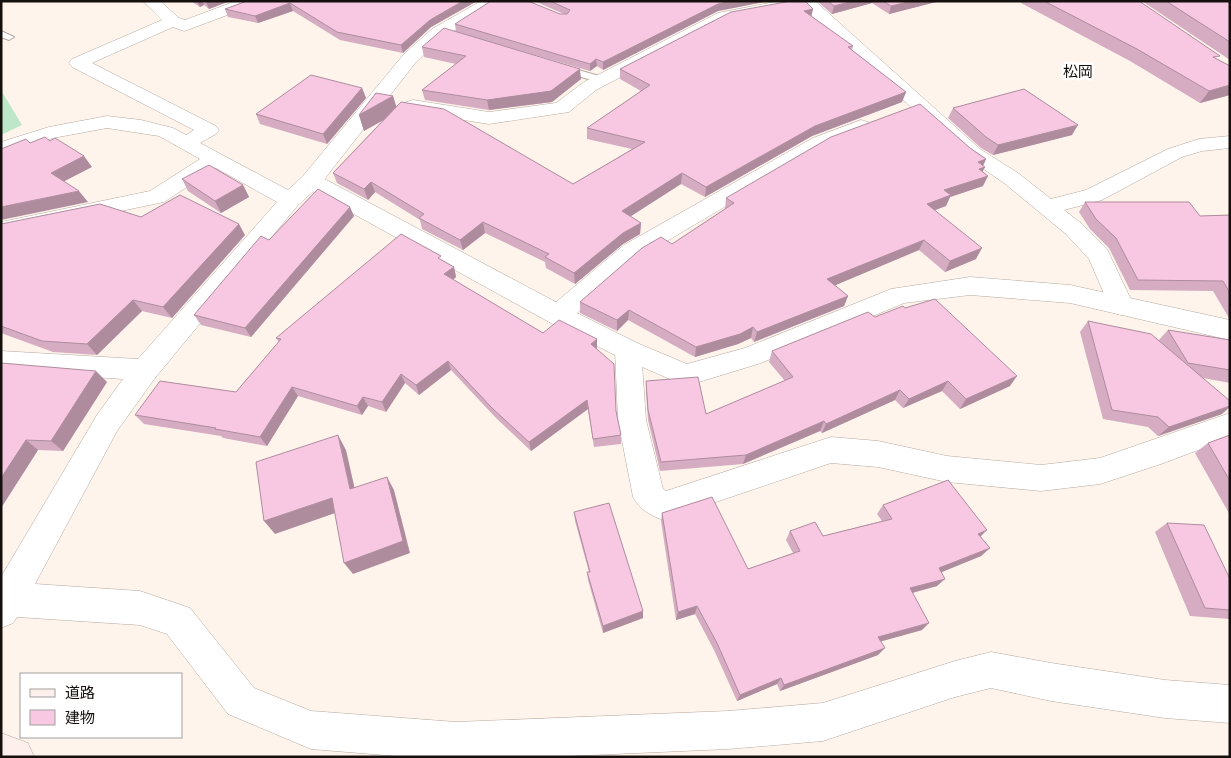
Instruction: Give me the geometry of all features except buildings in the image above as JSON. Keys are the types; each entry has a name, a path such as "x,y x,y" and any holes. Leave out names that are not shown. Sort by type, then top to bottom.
{"main road":[{"path":"1,753 14,757"}],"street":[{"path":"151,1 173,22 184,26 251,1"},
{"path":"494,1 410,58 311,181 290,200 145,370 107,423 5,605 140,608 178,620 241,701 311,730 456,741 728,730 823,722 955,679 991,670 1051,682 1155,698 1230,704"},
{"path":"377,101 489,118 562,108 590,86 724,16 805,1 900,111 973,153 1011,178 1049,207 1099,255 1121,306"},
{"path":"173,22 78,63 208,130 185,143"},
{"path":"558,315 632,251 820,142 900,111"},
{"path":"1,149 49,133 107,122 166,132 290,200"},
{"path":"1049,207 1094,195 1175,153 1199,145 1230,142"},
{"path":"1,229 156,197 215,159"},
{"path":"311,181 558,315 628,350 686,375 752,356 900,295 970,286 1070,294 1230,330"},
{"path":"628,350 632,420 649,497 663,506 831,450 878,454 946,469 1042,478 1100,471 1150,455 1230,425"},
{"path":"1,361 145,370"}],"lane":[{"path":"554,66 602,80"}],"green space":[{"path":"1,90 22,125 1,135"}],"district":[{"name":"松岡","path":"1078,71"}]}
